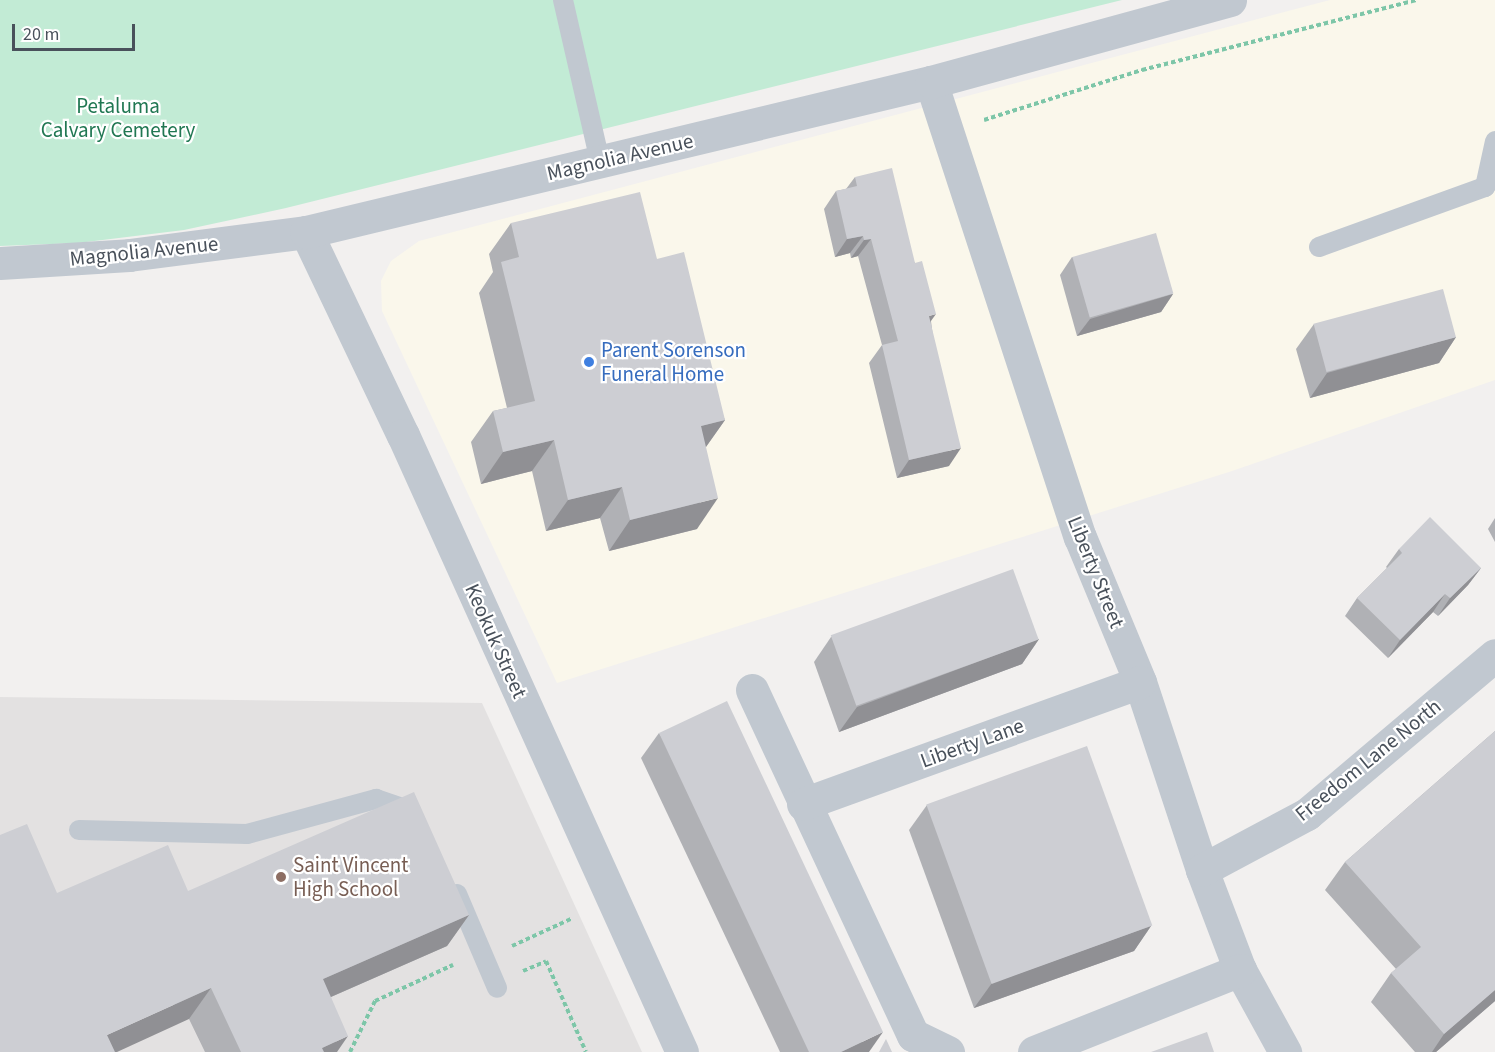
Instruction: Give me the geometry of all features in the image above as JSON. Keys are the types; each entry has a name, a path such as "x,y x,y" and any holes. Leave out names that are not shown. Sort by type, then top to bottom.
{"street":[{"name":"Magnolia Avenue","path":"0,263 129,255 306,232 931,82 1230,0"},
{"name":"Liberty Street","path":"931,82 1080,537 1140,682 1202,870 1240,970 1285,1052"},
{"name":"Keokuk Street","path":"306,232 412,455 682,1052"},
{"name":"Freedom Lane North","path":"1202,870 1307,814 1495,655"},
{"name":"Liberty Lane","path":"803,804 1140,682"},
{"path":"752,690 803,804 913,1035 948,1052"},
{"path":"1034,1052 1240,970"}],"lane":[{"path":"563,0 600,161"},
{"path":"1319,247 1485,187 1495,141"},
{"path":"79,830 247,834 376,799 416,813 421,822"},
{"path":"448,871 496,988"}],"path":[{"path":"945,129 1018,112 1142,70 1416,0"},
{"path":"516,955 511,946 573,918"},
{"path":"520,964 524,972 546,961 586,1052"},
{"path":"350,1052 375,1001 455,964"}],"shaded area":[{"path":"1330,0 1495,0 1495,380 1229,472 557,683 382,311 381,281 391,261 419,241"},
{"name":"Saint Vincent High School","path":"0,697 482,703 642,1052 0,1052"}],"green space":[{"name":"Petaluma Calvary Cemetery","path":"0,0 1122,0 286,208 184,230 78,243 0,246"}],"building":[{"path":"892,168 915,263 922,261 936,314 929,316 961,448 909,460 882,345 898,341 871,239 864,240 863,236 847,239 836,191 857,186 855,177"},
{"name":"Parent Sorenson Funeral Home","path":"640,192 657,259 684,252 725,420 701,426 718,498 630,520 622,487 568,500 554,440 503,452 493,411 535,401 501,262 519,257 511,223"},
{"path":"1156,233 1173,294 1090,318 1072,257"},
{"path":"1443,289 1456,337 1327,372 1314,324"},
{"path":"1430,517 1481,568 1450,598 1445,594 1400,640 1357,598 1402,553 1399,549"},
{"path":"1013,569 1039,639 856,706 831,635"},
{"path":"727,701 883,1032 841,1052 809,1052 659,733"},
{"path":"1495,731 1495,990 1444,1034 1391,973 1421,947 1345,862"},
{"path":"1087,746 1152,925 992,984 926,804"},
{"path":"414,792 469,915 323,979 348,1036 322,1048 324,1052 241,1052 211,988 107,1035 115,1052 0,1052 0,835 27,824 57,893 168,845 188,891"},
{"path":"1207,1032 1214,1052 1151,1052"},
{"path":"886,1039 892,1052 879,1052"}],"place":[{"name":"Parent Sorenson Funeral Home","path":"589,362"},
{"name":"Saint Vincent High School","path":"281,877"}]}
